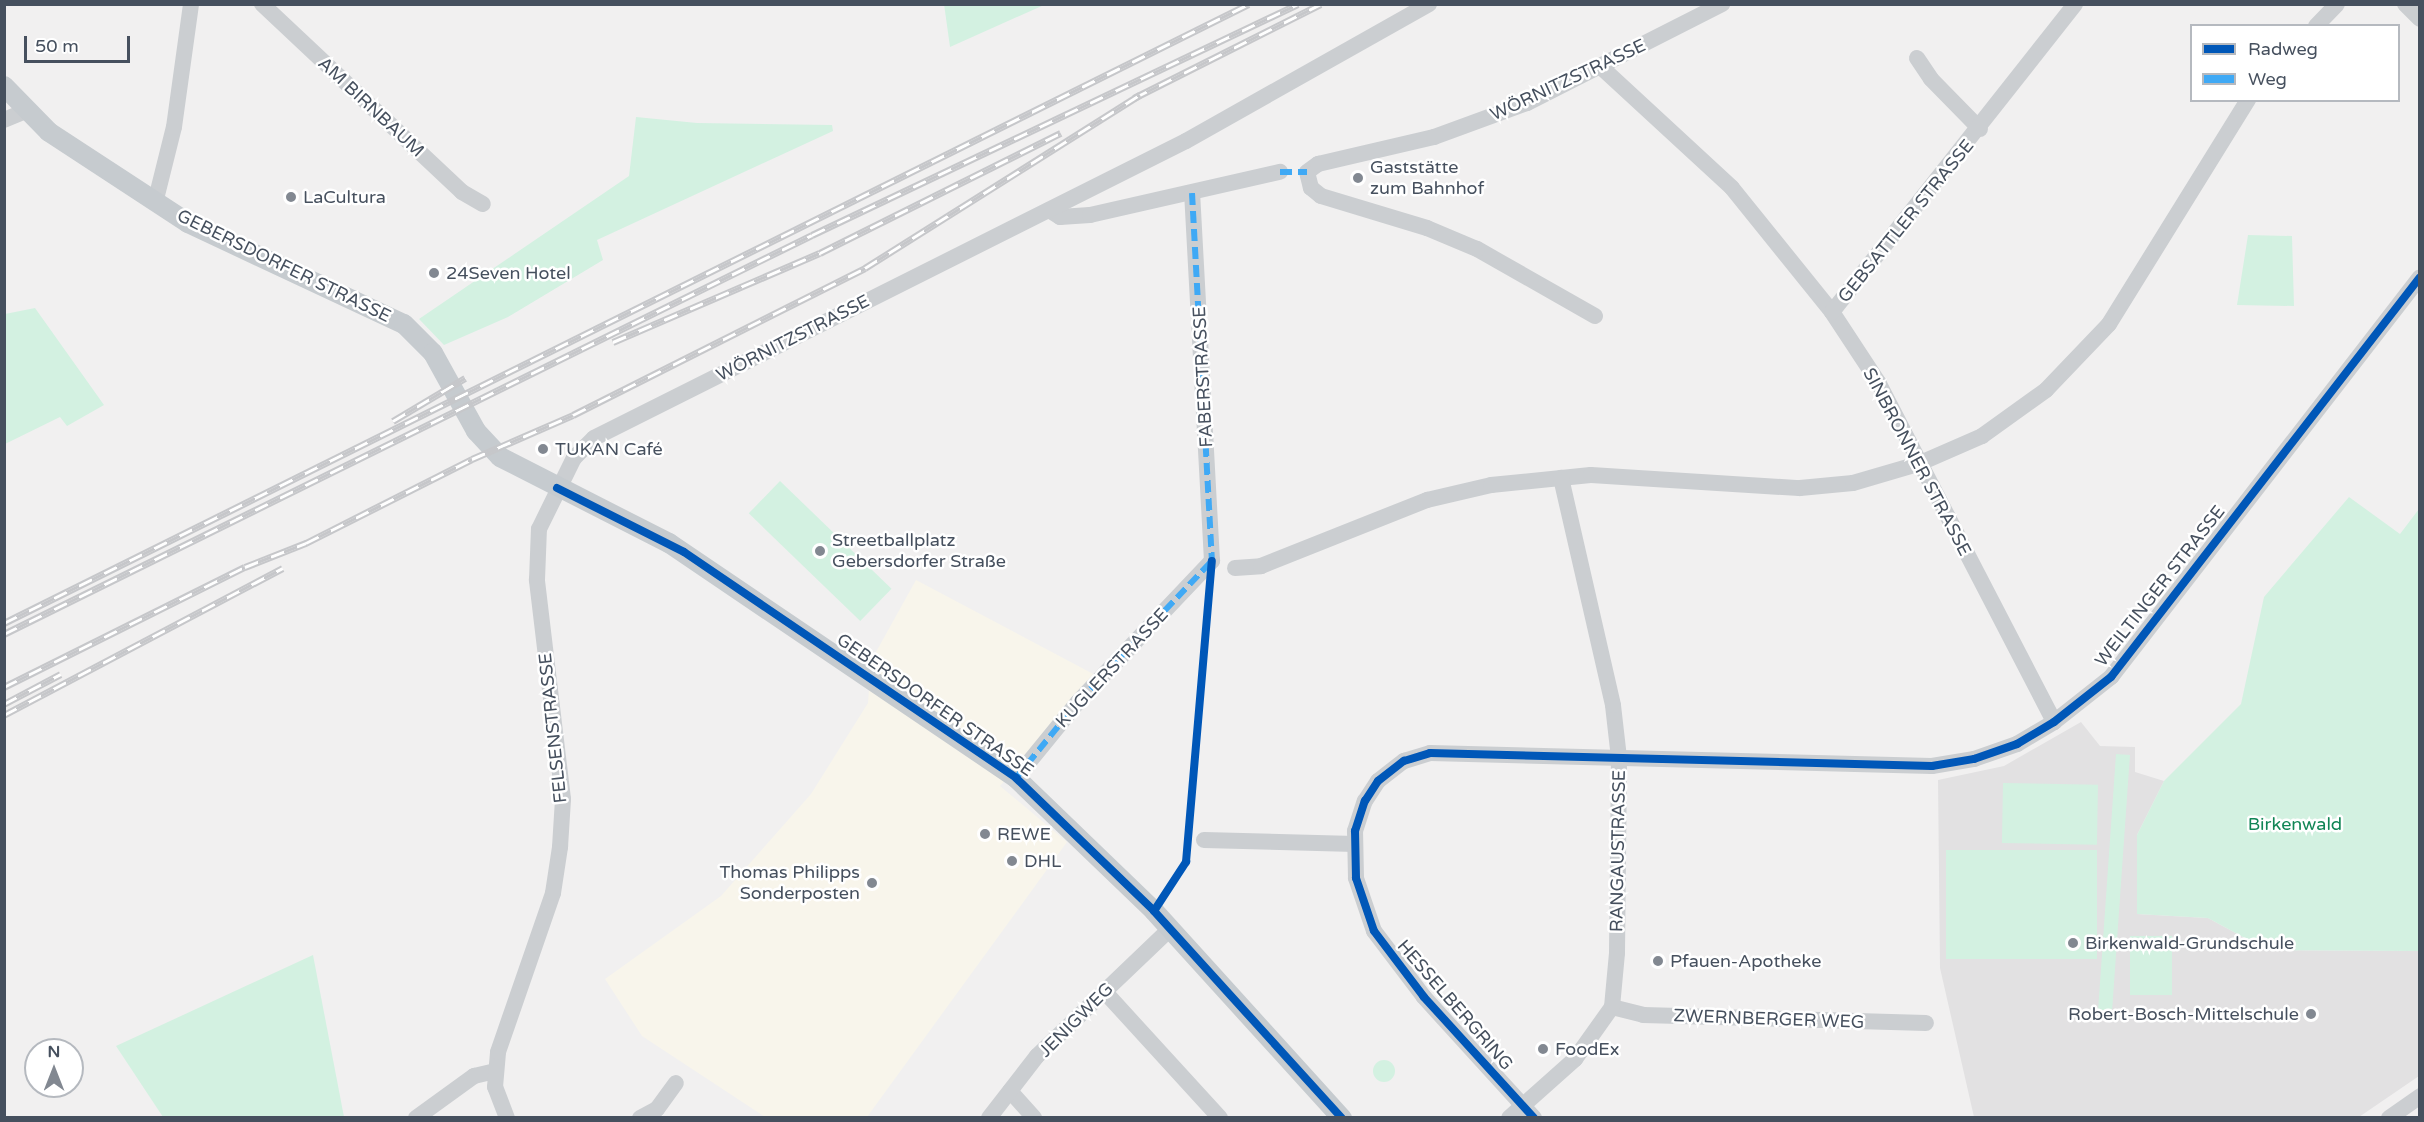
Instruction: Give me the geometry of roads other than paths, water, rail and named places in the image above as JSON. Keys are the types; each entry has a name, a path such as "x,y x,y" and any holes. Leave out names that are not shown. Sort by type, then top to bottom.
{"main road":[{"name":"GEBERSDORFER STRASSE","path":"4,86 25,111 49,132 208,233 404,324 434,353 469,420 492,450 528,476 557,488 676,548 1016,778 1084,839 1170,929 1336,1116"}],"street":[{"path":"156,200 174,127 191,4"},
{"name":"AM BIRNBAUM","path":"262,4 462,192 483,204"},
{"name":"WÖRNITZSTRASSE","path":"557,488 574,458 594,438 1186,141 1429,4"},
{"name":"WÖRNITZSTRASSE","path":"1595,316 1477,249 1427,228 1321,196 1311,188 1307,172 1318,164 1482,121 1601,67 1722,4"},
{"name":"GEBSATTLER STRASSE","path":"1832,312 1980,129 2075,4"},
{"path":"2318,24 2337,4"},
{"path":"2405,4 2420,19"},
{"name":"GEBSATTLER STRASSE","path":"1917,58 1931,80 1980,129"},
{"name":"SINBRONNER STRASSE","path":"1601,67 1732,188 1832,312 1878,382 1918,464 2054,723"},
{"path":"1235,568 1261,566 1427,500 1491,485 1561,478 1647,476 1800,488 1852,483 1918,464 1982,436 2046,390 2073,364 2133,288 2247,102"},
{"path":"4,120 25,111"},
{"path":"1049,210 1060,216 1090,215 1280,172"},
{"name":"FABERSTRASSE","path":"1192,193 1212,561"},
{"name":"WEILTINGER STRASSE","path":"1619,758 1932,766 1974,759 2018,744 2054,723 2111,677 2420,277"},
{"name":"RANGAUSTRASSE","path":"1561,478 1613,705 1619,758 1612,1007"},
{"name":"FELSENSTRASSE","path":"507,1118 495,1087 495,1071 559,869 563,799 537,580 539,529 557,488"},
{"name":"KUGLERSTRASSE","path":"1016,778 1078,702 1212,561"},
{"name":"HESSELBERGRING","path":"1534,1118 1424,997 1374,931 1356,878 1355,844 1365,801 1378,781 1404,761 1430,753 1619,758"},
{"path":"1204,840 1355,844"},
{"name":"JENIGWEG","path":"989,1118 1037,1056 1170,929"},
{"path":"1104,991 1220,1118"},
{"path":"1509,1118 1575,1059 1612,1007"},
{"name":"ZWERNBERGER WEG","path":"1612,1007 1642,1015 1926,1023"},
{"path":"416,1118 474,1077 495,1071"},
{"path":"640,1118 657,1109 676,1083"},
{"path":"1010,1091 1034,1118"},
{"path":"2389,1118 2420,1096"}],"railway":[{"path":"4,623 1249,4"},
{"path":"4,634 812,235 1298,4"},
{"path":"1134,98 1321,4"},
{"path":"4,687 245,567 306,543 472,459 573,415 865,268 1140,95"},
{"path":"613,342 820,253 1061,133"},
{"path":"393,421 465,378"},
{"path":"4,715 283,568"},
{"path":"4,704 61,674"}],"place":[{"name":"Gaststätte zum Bahnhof","path":"1358,178"},
{"name":"LaCultura","path":"291,197"},
{"name":"24Seven Hotel","path":"434,273"},
{"name":"TUKAN Café","path":"543,449"},
{"name":"Streetballplatz Gebersdorfer Straße","path":"820,551"},
{"name":"REWE","path":"985,834"},
{"name":"DHL","path":"1012,861"},
{"name":"Thomas Philipps Sonderposten","path":"872,883"},
{"name":"Birkenwald-Grundschule","path":"2073,943"},
{"name":"Pfauen-Apotheke","path":"1658,961"},
{"name":"Robert-Bosch-Mittelschule","path":"2311,1014"},
{"name":"FoodEx","path":"1543,1049"}],"park label":[{"name":"Birkenwald","path":"2295,824"}]}
